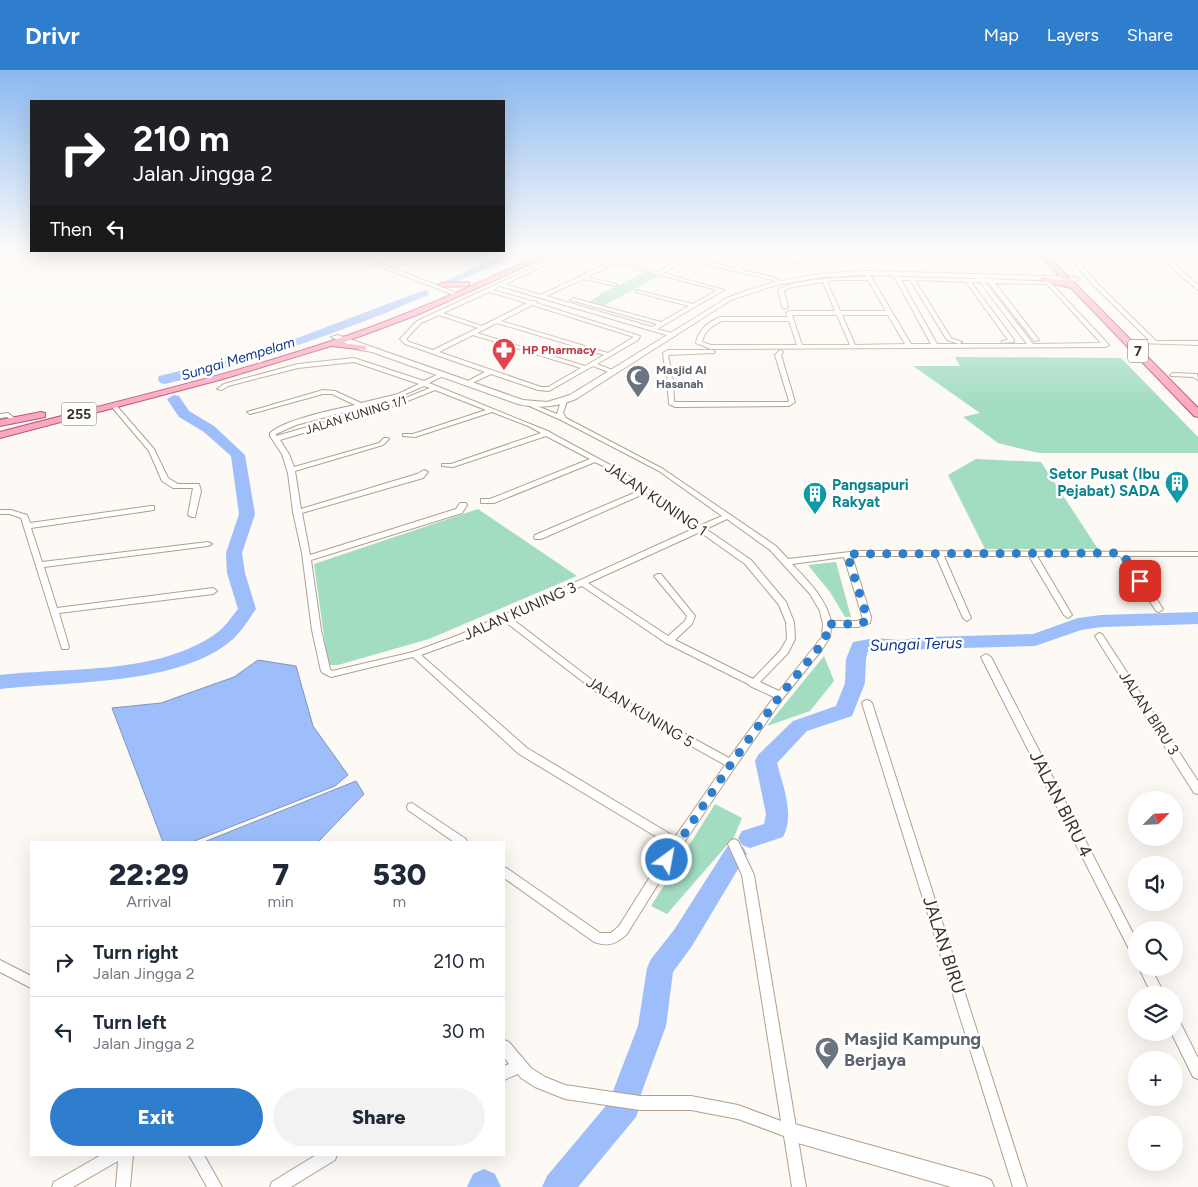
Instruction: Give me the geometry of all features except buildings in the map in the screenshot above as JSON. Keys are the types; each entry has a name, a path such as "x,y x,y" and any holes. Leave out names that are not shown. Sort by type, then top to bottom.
{"main road":[{"name":"255","path":"0,423 156,390 327,346 420,303"},
{"name":"255","path":"188,382 270,357 366,332 420,303"},
{"name":"7","path":"1091,303 1198,414"},
{"name":"7","path":"1102,303 1198,400"},
{"path":"366,332 361,338 369,348"},
{"path":"327,346 369,348"},
{"name":"255","path":"0,435 113,405 156,390"}],"street":[{"path":"460,303 415,325 403,339 404,341 540,390 550,390 637,336 532,303"},
{"path":"434,352 532,303"},
{"path":"568,303 673,335"},
{"path":"575,303 662,324"},
{"path":"684,303 694,306"},
{"path":"653,329 699,303"},
{"path":"530,405 545,405 564,401 725,303"},
{"path":"834,303 853,346"},
{"path":"884,303 909,346"},
{"path":"911,303 935,346"},
{"path":"927,303 949,339 956,342 1009,342 1012,340 984,303"},
{"path":"999,303 1029,342"},
{"path":"1008,303 1036,340"},
{"path":"718,320 699,338 699,343 711,347 935,346 1029,342 1104,346 1106,344 1103,340 1068,303"},
{"path":"1104,305 1116,305 1154,342"},
{"path":"800,346 788,314 791,312 890,313"},
{"path":"438,313 483,328"},
{"path":"703,316 718,320 790,319"},
{"path":"497,321 609,355"},
{"path":"473,333 586,368"},
{"path":"343,337 530,405 563,419 661,470 773,548 814,593 824,611 827,624 826,637 731,764 677,844 623,930 613,939 598,938 505,873"},
{"path":"1029,342 1036,340 1103,340"},
{"path":"1141,342 1198,342"},
{"path":"780,352 778,356 792,402 789,404 675,405 671,403 665,354 668,352 780,352 798,350 800,346"},
{"path":"220,389 226,385 284,368 348,360 358,361 423,384"},
{"path":"593,364 613,372"},
{"path":"468,383 490,372"},
{"path":"443,374 397,396 278,429 273,435 286,453 292,470 307,558 459,510 464,505"},
{"path":"1173,375 1197,377"},
{"name":"JALAN KUNING 1","path":"423,384 548,433 596,459 647,490 748,562 784,604 790,622 791,639 783,653 753,684"},
{"name":"JALAN KUNING 1/1","path":"275,439 398,403 435,388"},
{"path":"250,412 323,392 333,392 362,406"},
{"path":"563,419 560,413 564,401"},
{"path":"113,405 152,450 165,479 176,486 196,486 197,491 192,515"},
{"path":"405,435 413,436 492,410"},
{"path":"0,416 8,416 14,420"},
{"path":"444,465 451,466 548,433"},
{"path":"292,470 381,444 386,439"},
{"path":"484,501 491,501 596,459"},
{"path":"298,512 420,476 424,472"},
{"path":"538,537 647,490"},
{"path":"28,526 151,508"},
{"path":"0,512 18,514 24,517 65,647"},
{"name":"JALAN KUNING 3","path":"307,558 318,648 326,671 331,674 415,654 462,637 728,516"},
{"path":"40,565 208,544"},
{"path":"940,553 967,618"},
{"path":"1031,553 1068,615"},
{"path":"1122,553 1159,609"},
{"path":"787,562 847,554 1198,554"},
{"path":"827,624 858,624 867,621 847,554"},
{"path":"658,576 691,616 689,622 669,642"},
{"path":"583,583 669,642 780,696"},
{"path":"54,611 213,591"},
{"name":"JALAN KUNING 5","path":"505,618 602,692 731,764"},
{"name":"JALAN BIRU 3","path":"1099,636 1198,790"},
{"path":"415,654 523,751 677,844"},
{"name":"JALAN BIRU 4","path":"986,657 1128,935"},
{"name":"JALAN BIRU","path":"867,703 1020,1187"},
{"path":"412,807 461,841"},
{"path":"734,844 748,875 799,1187"},
{"path":"0,966 30,981"},
{"path":"1182,1041 1198,1072"},
{"path":"505,1048 520,1066 540,1082 565,1092 640,1103 691,1103 738,1112 791,1132 984,1187"},
{"path":"505,1073 520,1066"},
{"path":"59,1187 113,1156"},
{"path":"123,1187 126,1156"},
{"path":"197,1156 215,1187"},
{"path":"277,1187 328,1156"}],"green space":[{"path":"586,303 608,303 601,307"},
{"path":"955,357 1121,358 1198,437 1198,453 1039,453 998,443 963,417 980,413 913,366 960,366"},
{"path":"976,459 1041,462 1098,549 985,549 948,475"},
{"path":"478,509 577,576 429,639 338,665 328,665 314,564"},
{"path":"836,562 851,617 845,617 830,592 808,565"},
{"path":"824,656 834,681 810,711 767,726"},
{"path":"715,804 742,818 734,837 667,914 651,906"}],"water":[{"path":"258,660 296,666 313,726 348,775 335,786 195,841 163,841 112,708 161,703 234,677"},
{"path":"356,781 364,794 319,841 206,841"}],"waterway":[{"name":"Sungai Mempelam","path":"165,380 263,353 329,331 400,303"},
{"name":"Sungai Mempelam","path":"0,682 117,672 175,661 202,650 225,636 247,609 236,573 234,553 247,514 238,455 209,429 184,414 174,399"},
{"name":"Sungai Terus","path":"750,838 775,830 778,814 766,761 800,726 845,711 855,683 856,659 860,646 1035,640 1078,624 1101,621 1198,618"},
{"name":"Sungai Terus","path":"628,1091 652,1026 660,968 683,938 735,854"},
{"name":"Sungai Terus","path":"558,1187 625,1106"},
{"name":"Sungai Terus","path":"483,1187 484,1185 485,1187"}],"place":[{"name":"HP Pharmacy","path":"504,371"},
{"name":"Masjid Al Hasanah","path":"638,398"},
{"name":"Setor Pusat (Ibu Pejabat) SADA","path":"1177,504"},
{"name":"Pangsapuri Rakyat","path":"815,515"},
{"name":"Masjid Kampung Berjaya","path":"827,1070"}],"route":[{"path":"667,860 731,764 780,696 818,649 826,637 827,624 858,624 867,621 847,554 1122,553 1140,581"}]}
